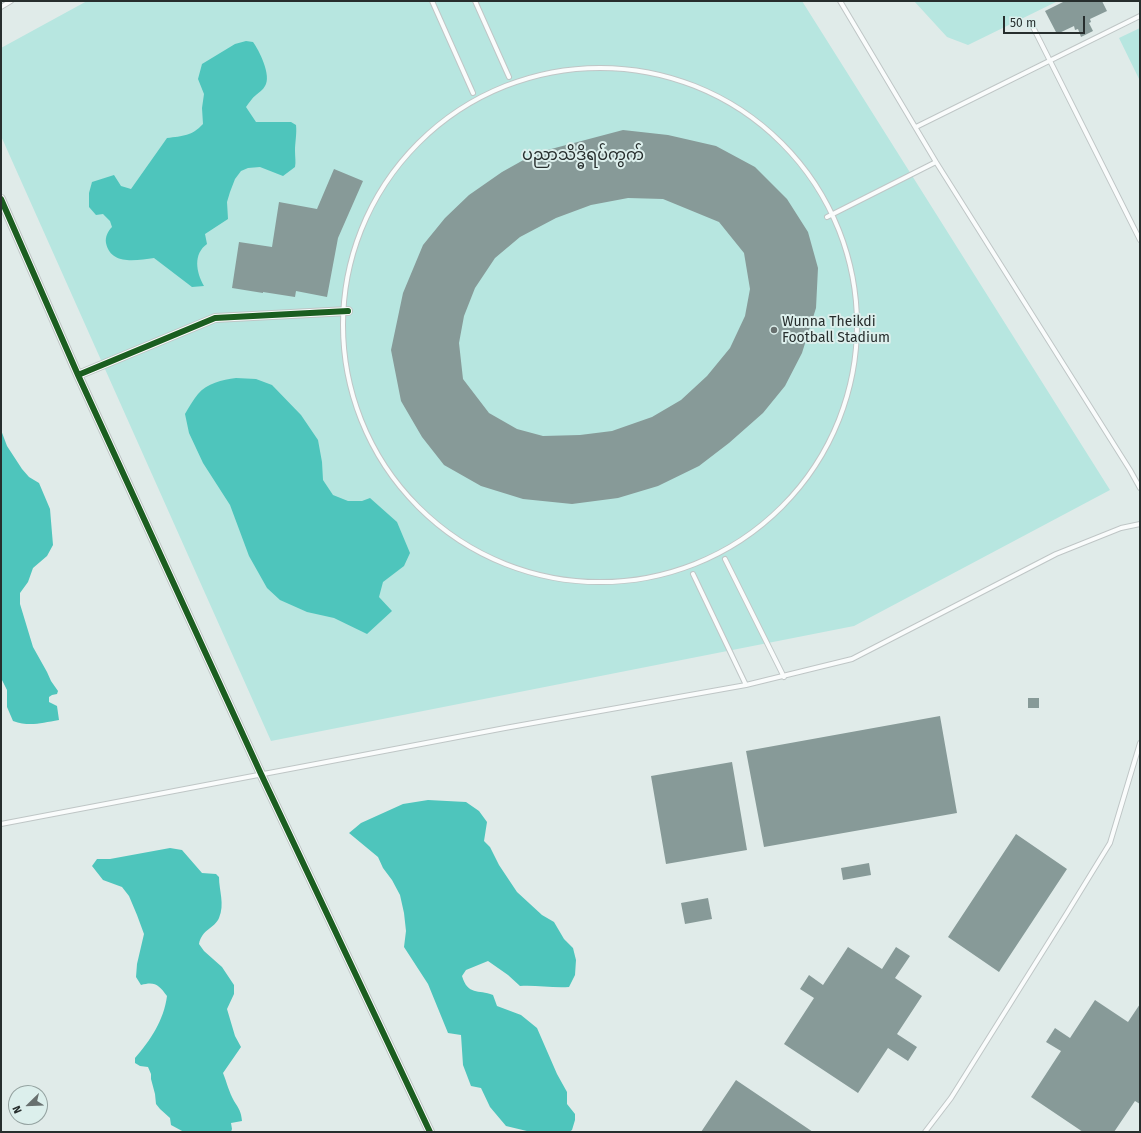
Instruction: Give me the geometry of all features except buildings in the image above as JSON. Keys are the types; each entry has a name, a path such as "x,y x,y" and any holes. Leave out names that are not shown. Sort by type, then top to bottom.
{"street":[{"path":"1,199 78,375 262,774 430,1132"},
{"path":"78,375 215,318 349,314"}],"lane":[{"path":"1,6 11,1"},
{"path":"432,1 473,93"},
{"path":"475,1 509,77"},
{"path":"840,1 936,162 1140,488"},
{"path":"916,127 1140,16"},
{"path":"1032,25 1140,240"},
{"path":"584,64 629,64"},
{"path":"643,66 698,83 746,113 794,162 801,174"},
{"path":"502,80 517,75"},
{"path":"467,97 480,90"},
{"path":"349,314 350,268 366,216 384,178 422,132 456,106"},
{"path":"827,217 936,162"},
{"path":"823,211 830,224"},
{"path":"851,311 853,325 851,348"},
{"path":"793,502 823,457 848,385 850,355"},
{"path":"392,467 405,484"},
{"path":"424,505 433,516 475,547 532,575 576,586"},
{"path":"748,542 777,518"},
{"path":"1,824 505,728 746,685 852,660 1056,554 1122,528 1140,524"},
{"path":"718,562 731,554"},
{"path":"725,559 784,677"},
{"path":"685,576 699,571"},
{"path":"693,574 746,685"},
{"path":"925,1132 951,1098 1110,843 1140,743"}],"shaded area":[{"name":"Wunna Theikdi Football Stadium","path":"87,1 802,1 1110,490 854,626 271,741 1,136 1,48"},
{"path":"914,1 1058,1 968,45 947,37"},
{"path":"1140,28 1140,81 1119,38"}],"water":[{"path":"246,41 253,42 256,46 264,63 267,82 262,90 246,107 256,122 291,122 296,125 295,167 283,176 260,167 248,168 241,171 235,179 227,202 228,219 205,234 207,244 200,253 197,264 199,275 204,286 192,287 154,258 126,260 113,255 106,243 107,234 112,227 110,221 103,214 96,215 89,207 89,193 92,182 114,175 121,186 131,189 167,138 187,135 199,128 203,124 202,108 204,94 198,79 202,64 235,44"},
{"path":"236,378 256,379 272,385 301,415 318,440 322,462 323,480 333,495 348,501 362,501 370,498 397,522 410,553 404,566 383,582 379,597 392,611 367,634 334,618 307,612 280,600 267,588 249,556 230,505 203,463 189,433 185,414 196,396 206,387 220,381"},
{"path":"1,430 7,446 22,469 29,477 39,483 50,509 53,545 47,556 33,568 28,582 20,593 20,604 33,647 58,691 57,694 49,697 49,702 57,706 59,720 30,724 13,721 7,707 7,690 1,678"},
{"path":"428,800 466,802 479,811 487,822 484,841 490,847 499,865 517,892 542,915 554,922 564,939 573,948 576,960 575,975 569,987 520,986 508,975 488,961 466,970 462,976 467,987 474,991 493,995 497,1006 521,1015 537,1028 557,1074 567,1092 567,1104 575,1114 572,1130 569,1132 531,1132 506,1126 490,1107 481,1088 471,1086 463,1065 461,1035 448,1033 428,984 404,947 406,931 400,895 378,857 349,833 361,823 403,804"},
{"path":"170,848 182,850 202,873 216,874 219,877 222,903 221,913 215,924 203,935 199,944 204,951 222,967 234,985 234,994 227,1009 235,1036 241,1047 223,1073 240,1112 242,1121 231,1123 231,1132 184,1132 171,1125 170,1118 156,1104 151,1074 148,1067 140,1066 135,1063 135,1058 156,1030 163,1013 167,996 162,989 156,985 150,983 141,985 136,977 137,964 144,934 137,915 129,896 122,887 103,880 92,866 97,859 110,859"}],"cycle path":[{"path":"1,199 78,375 261,774 430,1132"},
{"path":"78,375 215,318 348,311"}],"place":[{"name":"Wunna Theikdi Football Stadium","path":"774,330"}],"district":[{"name":"ပညာသိဒ္ဓိရပ်ကွက်","path":"583,156"}]}
